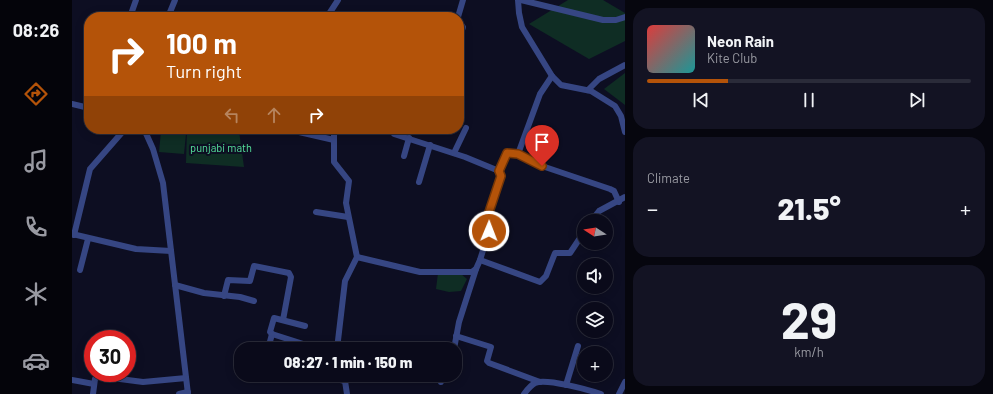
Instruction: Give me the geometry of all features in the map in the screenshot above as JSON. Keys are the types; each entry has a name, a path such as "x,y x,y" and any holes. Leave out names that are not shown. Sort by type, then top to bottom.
{"street":[{"path":"132,12 136,0"},
{"path":"170,12 175,0"},
{"path":"330,12 338,0"},
{"path":"459,12 463,0"},
{"path":"518,0 522,27 552,76 561,85 588,90 601,96 615,106 621,116 625,132"},
{"path":"521,0 602,20 616,20 625,17"},
{"path":"588,90 599,79 625,65"},
{"path":"518,154 540,94 552,76"},
{"path":"72,104 84,107"},
{"path":"464,132 466,128"},
{"path":"121,134 90,170 73,234 88,239 141,249 171,251"},
{"path":"146,134 153,149 163,183 188,393 179,394"},
{"path":"308,134 334,140"},
{"path":"334,134 334,162 349,181 346,203 357,257 345,281 338,342"},
{"path":"394,134 454,153 499,171"},
{"path":"454,153 463,134"},
{"path":"404,156 409,138"},
{"path":"419,182 430,145"},
{"path":"455,342 476,269 489,231 489,212 501,176 499,171 507,153 518,154 542,166 610,189 614,191 619,202"},
{"path":"597,214 599,211 619,202 625,197"},
{"path":"316,212 348,217"},
{"path":"80,270 88,239"},
{"path":"480,260 540,282 546,276 555,253 570,253 577,242"},
{"path":"357,257 420,272 472,272 476,269"},
{"path":"224,296 228,280 250,281 254,266 289,273 291,277 283,320"},
{"path":"175,285 224,296 244,297 254,301"},
{"path":"270,342 273,318 305,326"},
{"path":"272,334 297,342"},
{"path":"456,336 491,347 487,361 489,363 540,382 566,385 601,394"},
{"path":"566,385 577,349"},
{"path":"93,394 97,376 143,382 186,378"},
{"path":"72,380 94,384"},
{"path":"345,382 347,394"},
{"path":"524,394 532,385 540,382"},
{"path":"619,394 625,382"}],"green space":[{"path":"568,0 603,0 625,13 625,41 589,59 529,24"},
{"path":"625,73 625,105 604,89"},
{"path":"161,134 186,134 184,154 159,152"},
{"name":"punjabi math","path":"187,134 239,134 244,167 186,163"},
{"path":"438,273 461,274 467,279 461,291 449,292 436,289"}],"route":[{"path":"489,231 489,212 501,176 499,171 507,153 518,154 519,156 542,166"}]}
